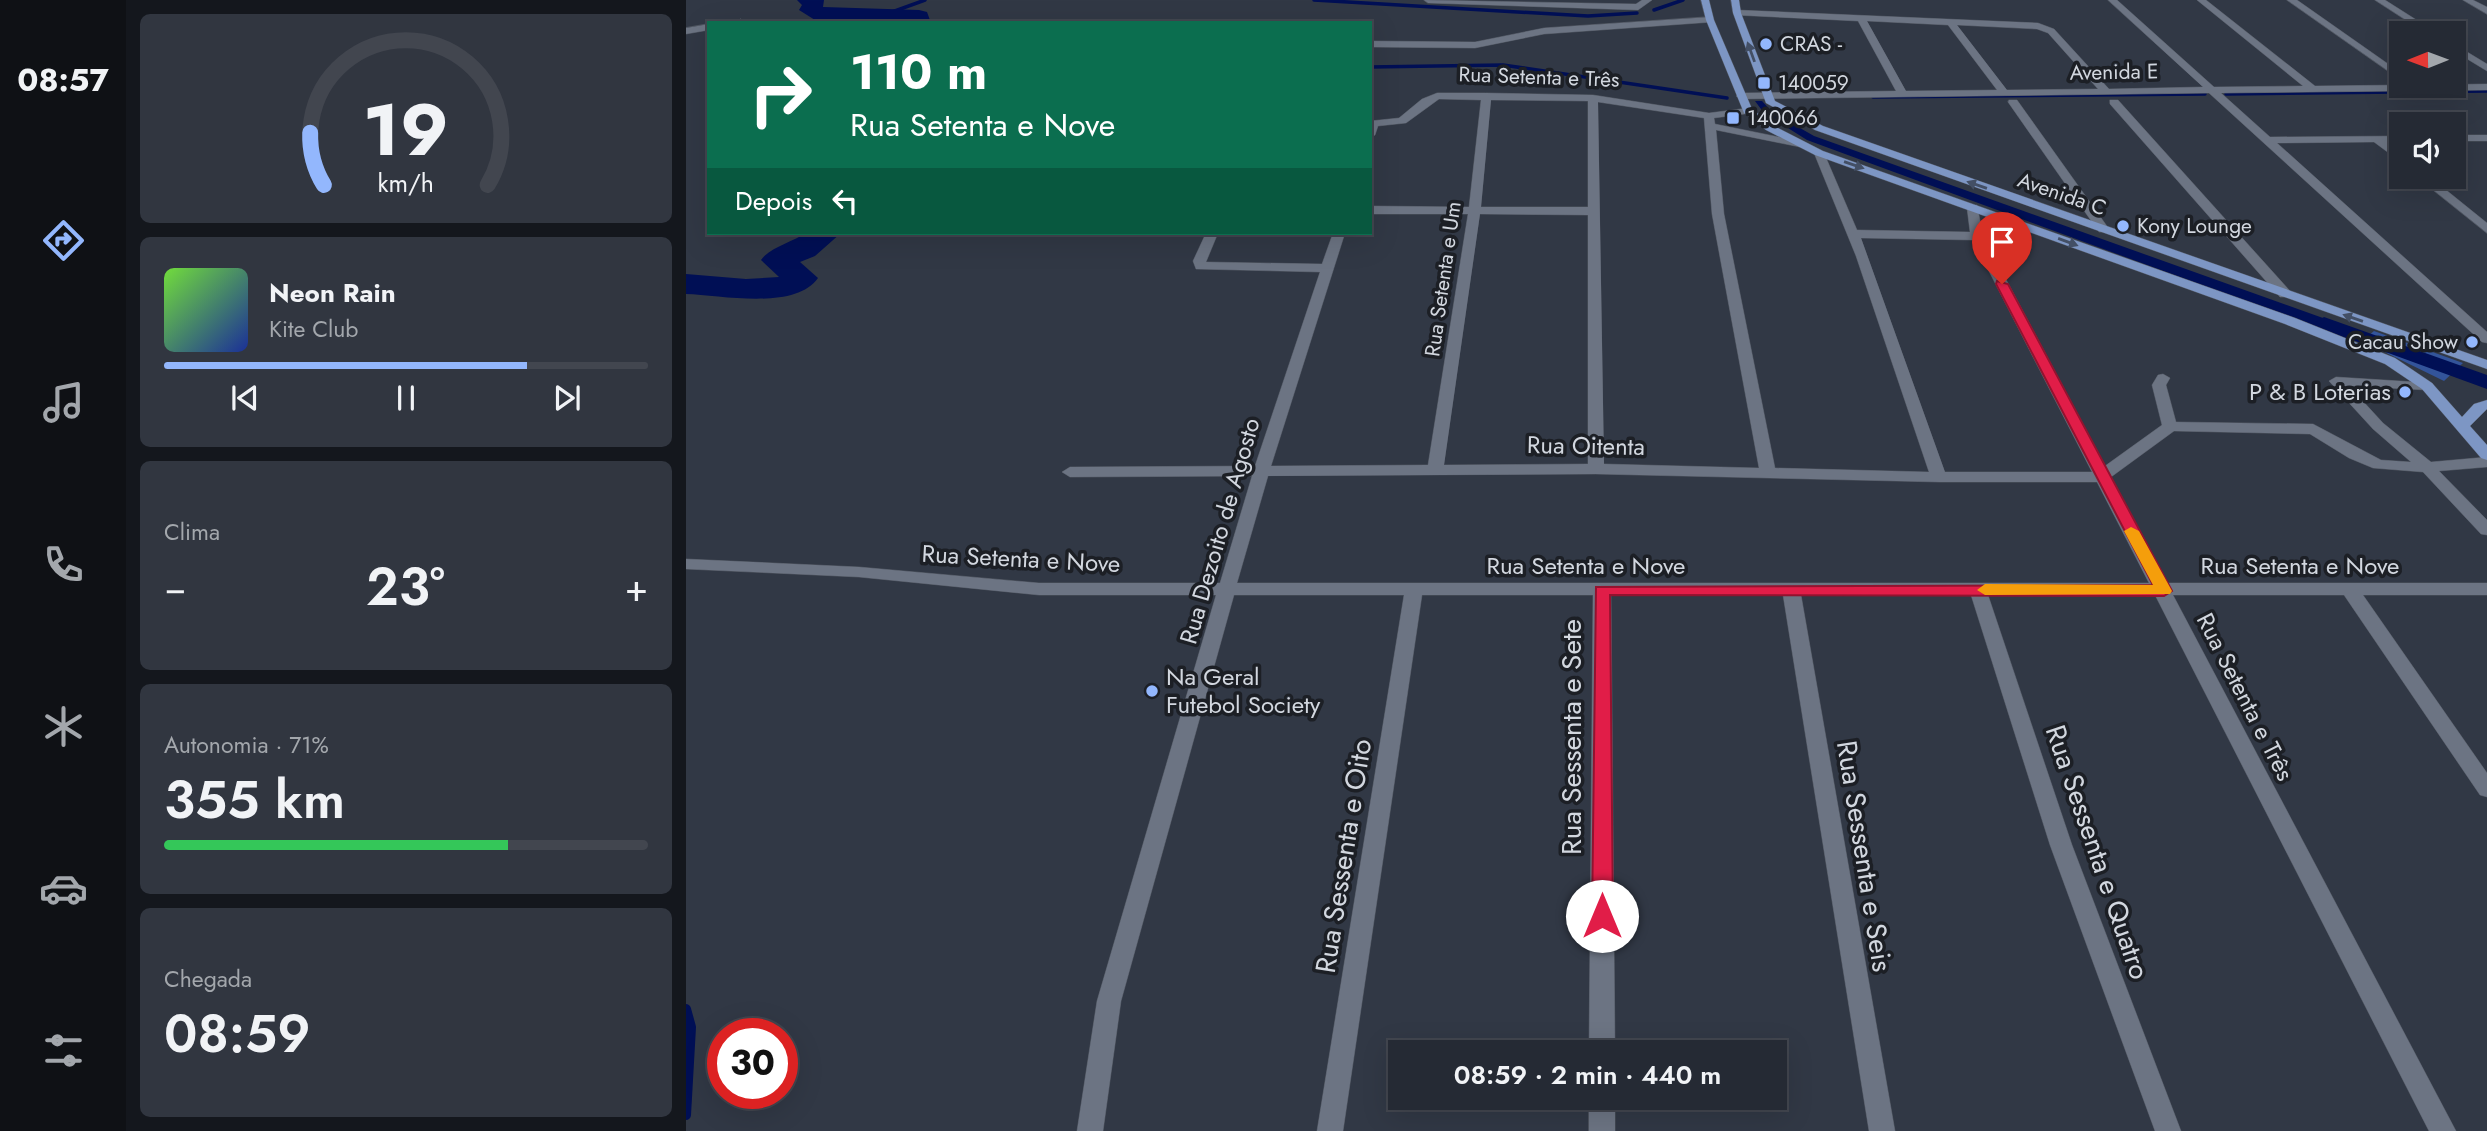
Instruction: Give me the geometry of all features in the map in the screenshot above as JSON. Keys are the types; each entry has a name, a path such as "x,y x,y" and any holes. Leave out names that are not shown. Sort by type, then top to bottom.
{"main road":[{"name":"Avenida C","path":"1705,0 1712,25 1748,111 1770,128 1819,153 2390,360 2432,391 2487,455"},
{"path":"1736,7 1771,101"},
{"path":"1712,25 1743,30"},
{"name":"Avenida C","path":"1771,101 1819,128 1881,152 2487,365"},
{"path":"2462,426 2479,407 2487,404"}],"street":[{"path":"1429,0 1555,2 1638,7 1647,1"},
{"path":"2112,0 2487,339"},
{"path":"2202,0 2314,89"},
{"path":"2291,0 2389,69"},
{"path":"2379,0 2413,21"},
{"path":"2467,0 2487,11"},
{"path":"1736,7 1860,17 2024,24 2051,32 2106,91"},
{"path":"1860,17 1902,93"},
{"path":"1949,20 2004,93"},
{"path":"1372,44 1475,45 1544,31 1712,25"},
{"path":"686,31 707,27"},
{"path":"2466,55 2487,68"},
{"name":"Avenida E","path":"2466,87 2487,87"},
{"name":"Avenida E","path":"1771,101 1902,93 2389,88"},
{"name":"Rua Setenta e Um","path":"1436,468 1475,209 1486,96"},
{"name":"Avenida E","path":"1741,96 1771,101 2013,102 2487,98"},
{"name":"Rua Setenta e Três","path":"1372,129 1377,122 1402,121 1432,97 1593,97 1709,121 1748,111"},
{"path":"1593,97 1595,469"},
{"path":"2013,102 2103,229"},
{"path":"2114,102 2286,294"},
{"path":"1768,471 1718,214 1709,121 1800,144"},
{"path":"2466,138 2487,138"},
{"path":"2376,139 2389,149"},
{"path":"2267,140 2389,139"},
{"path":"1819,153 1854,234 1939,477"},
{"path":"2438,189 2487,229"},
{"name":"Rua Setenta e Três","path":"1973,208 1977,236 2101,477 2164,591 2257,779 2444,1131"},
{"path":"1372,209 1595,211"},
{"path":"1854,234 1977,236"},
{"path":"1211,235 1199,261 1201,266 1327,268"},
{"name":"Rua Dezoito de Agosto","path":"1090,1131 1109,1001 1261,472 1338,235"},
{"path":"2163,378 2159,385 2170,426"},
{"path":"2432,391 2336,381 2378,426 2427,467 2487,530"},
{"path":"2101,477 2170,426 2313,429 2364,461 2379,465 2427,467 2487,462"},
{"name":"Rua Oitenta","path":"1070,472 1436,468 1768,471 1939,477 2101,477"},
{"name":"Rua Setenta e Nove","path":"686,564 859,572 1039,589 2487,589"},
{"name":"Rua Sessenta e Sete","path":"1602,590 1602,1040"},
{"name":"Rua Sessenta e Quatro","path":"1978,590 2061,845 2168,1131"},
{"name":"Rua Sessenta e Oito","path":"1330,1131 1415,591"},
{"name":"Rua Sessenta e Seis","path":"1791,591 1882,1131"},
{"path":"2351,591 2487,789"},
{"path":"1602,1110 1602,1131"}],"shaded area":[{"path":"1755,101 1762,101 1772,112 1814,136 2362,332 2351,340 1807,140 1764,113"},
{"path":"2374,331 2463,363 2444,381 2362,341"}],"waterway":[{"path":"808,0 815,2 810,10 815,13 919,17 920,21"},
{"path":"881,16 925,0"},
{"path":"1314,0 1588,16 1637,13"},
{"path":"1654,10 1683,0"},
{"path":"1372,67 1503,65 1727,98"},
{"path":"2226,94 2487,91"},
{"path":"1873,97 2205,94"},
{"path":"686,284 746,289 776,288 789,284 802,278 777,260 804,249 823,235"},
{"path":"2324,323 2487,382"},
{"path":"686,1009 691,1027 686,1115"}],"slow traffic":[{"path":"1985,590 2164,591 2131,531"}],"place":[{"name":"CRAS -","path":"1766,44"},
{"name":"140059","path":"1764,83"},
{"name":"140066","path":"1733,118"},
{"name":"Kony Lounge","path":"2123,226"},
{"name":"Cacau Show","path":"2472,342"},
{"name":"P & B Loterias","path":"2405,392"},
{"name":"Na Geral Futebol Society","path":"1152,691"}],"route":[{"path":"1602,916 1602,590 2164,591 2101,477 2002,284"}]}
